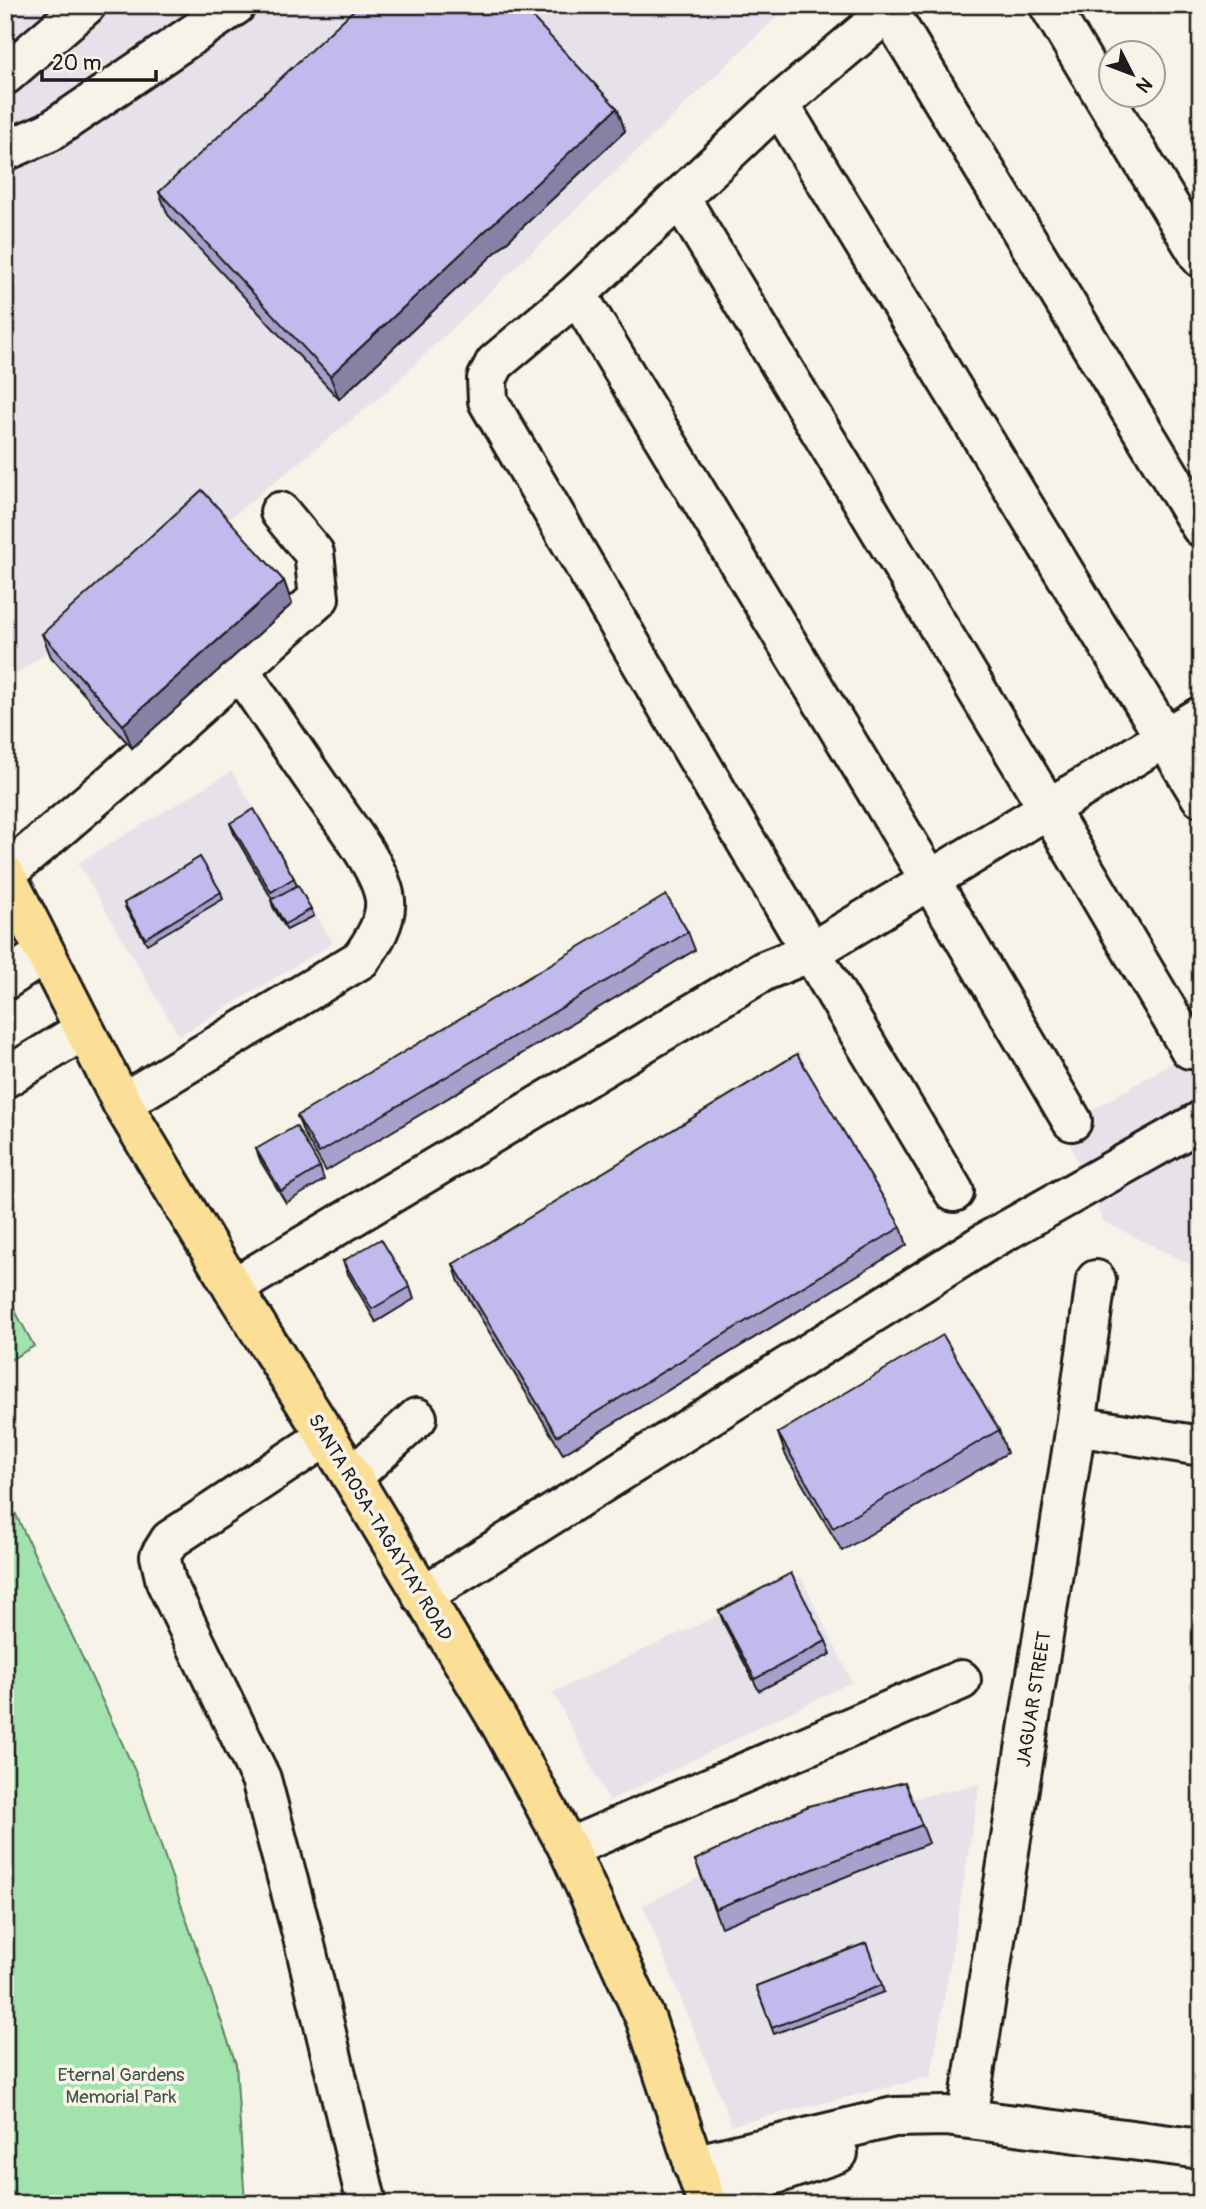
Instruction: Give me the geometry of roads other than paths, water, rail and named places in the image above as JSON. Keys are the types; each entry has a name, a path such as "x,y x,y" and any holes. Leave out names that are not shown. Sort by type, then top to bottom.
{"main road":[{"name":"SANTA ROSA-TAGAYTAY ROAD","path":"5,874 122,1104 501,1725 568,1848 646,2020 702,2189"}],"street":[{"path":"5,75 86,5"},
{"path":"5,151 49,132 236,5"},
{"path":"1049,5 1201,258"},
{"path":"954,1192 488,401 487,379 495,363 577,294 779,104 890,7 1201,527"},
{"path":"779,104 1201,797"},
{"path":"680,198 1048,808 1189,1049"},
{"path":"577,294 1072,1121"},
{"path":"5,874 120,776 319,598 314,552 280,512"},
{"path":"122,1104 362,959 385,912 385,898 380,884 362,848 239,669"},
{"path":"233,1288 764,971 811,952 1201,716"},
{"path":"5,980 44,954"},
{"path":"5,1079 84,1030"},
{"path":"422,1596 986,1242 1200,1122"},
{"name":"JAGUAR STREET","path":"967,2119 1076,1426 1096,1280"},
{"path":"352,1477 417,1418"},
{"path":"1076,1426 1201,1446"},
{"path":"327,1436 170,1540 160,1556 166,1582 261,1779 304,1941 367,2204"},
{"path":"568,1848 961,1680"},
{"path":"702,2189 900,2135 927,2118 946,2116 1201,2148"}],"park label":[{"name":"Eternal Gardens Memorial Park","path":"121,2085"}]}
